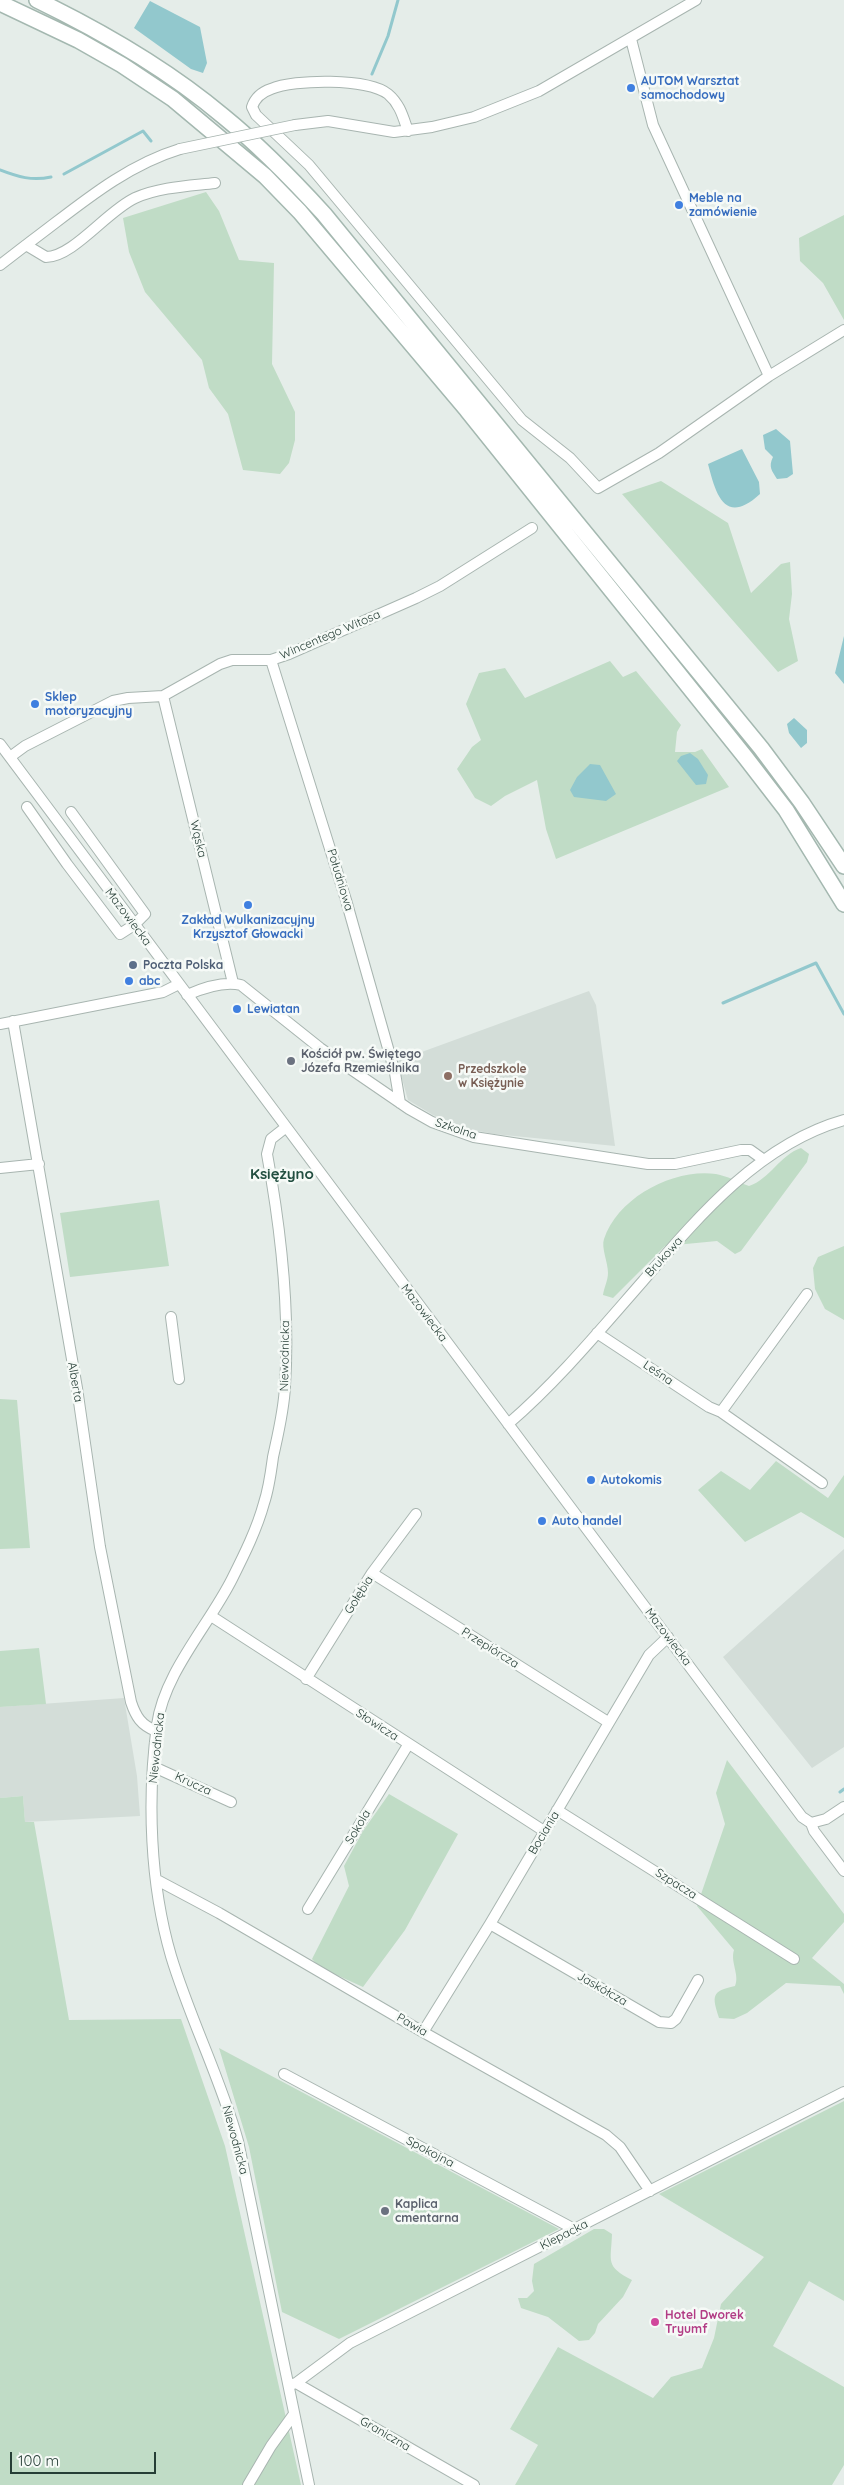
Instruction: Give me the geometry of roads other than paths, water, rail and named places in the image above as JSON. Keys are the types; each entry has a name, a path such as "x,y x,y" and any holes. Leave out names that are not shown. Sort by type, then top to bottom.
{"main road":[{"path":"37,0 128,48 181,84 223,116 280,167 318,207 755,740 802,802 844,866"},
{"path":"0,3 78,40 122,65 173,99 265,176 300,212 467,410 746,758 786,810 844,904"}],"street":[{"path":"0,265 116,178 154,157 180,149 295,125 328,121 373,130 408,131 474,117 538,91 696,0"},
{"path":"631,39 654,125 769,376"},
{"path":"408,131 398,104 388,94 366,84 296,84 271,88 254,100 252,107 256,115 309,165 522,420 570,458 598,488 659,453 769,376 844,330"},
{"path":"26,245 39,254 54,257 63,254 114,211 137,198 165,190 215,183"},
{"name":"Wincentego Witosa","path":"4,753 25,746 113,701 163,696 220,664 232,660 271,660 289,654 440,586 532,528"},
{"name":"Południowa","path":"271,660 346,900 396,1074 400,1103"},
{"name":"Wąska","path":"163,696 232,983"},
{"name":"Mazowiecka","path":"4,753 802,1817 811,1823 814,1831 844,1871"},
{"path":"27,807 120,934 134,925 145,914 71,812"},
{"path":"187,995 201,989 232,983"},
{"name":"Szkolna","path":"232,983 250,991 320,1048 400,1103 432,1122 474,1137 648,1164 675,1164 741,1150 750,1150 764,1160"},
{"path":"0,1024 163,992 179,984"},
{"name":"Alberta","path":"13,1021 77,1388 100,1546 131,1702 136,1717 145,1726 156,1731"},
{"name":"Brukowa","path":"508,1424 524,1410 597,1333 717,1199 764,1160 800,1138 844,1120"},
{"name":"Niewodnicka","path":"285,1128 271,1139 267,1154 283,1275 286,1319 285,1387 280,1422 265,1502 231,1580 170,1683 162,1702 156,1731 152,1838 157,1880 170,1953 198,2033 229,2111 238,2141 293,2384 294,2414 309,2485"},
{"path":"0,1168 39,1164"},
{"path":"721,1412 807,1294"},
{"path":"171,1318 179,1379"},
{"name":"Leśna","path":"597,1333 709,1407 721,1412 822,1484"},
{"name":"Gołębia","path":"306,1679 372,1573 416,1514"},
{"name":"Przepiórcza","path":"372,1573 608,1722"},
{"name":"Słowicza","path":"211,1616 408,1745 544,1831"},
{"name":"Bociania","path":"423,2032 490,1924 649,1654 668,1637"},
{"name":"Sokola","path":"308,1909 408,1745"},
{"name":"Krucza","path":"154,1767 231,1802"},
{"path":"811,1823 826,1819 844,1807"},
{"name":"Szpacza","path":"557,1810 794,1958"},
{"name":"Pawia","path":"157,1880 219,1912 423,2032 606,2135 620,2147 650,2191"},
{"name":"Jaskółcza","path":"490,1924 659,2022 671,2023 676,2019 698,1980"},
{"name":"Spokojna","path":"284,2074 576,2230"},
{"name":"Klepacka","path":"293,2384 350,2343 576,2230 844,2092"},
{"name":"Graniczna","path":"293,2384 474,2485"},
{"path":"248,2485 270,2446 294,2414"}],"water":[{"path":"150,1 200,27 207,63 203,73 191,69 134,28"},
{"path":"776,429 790,441 793,474 787,478 777,479 771,466 773,457 765,449 763,435"},
{"path":"742,449 759,482 760,494 748,503 738,507 730,507 719,496 708,464"},
{"path":"844,636 844,684 835,673"},
{"path":"794,718 807,730 807,743 801,748 789,733 787,724"},
{"path":"690,753 698,759 708,775 706,784 696,785 677,761 681,756"},
{"path":"590,764 600,765 616,794 606,801 574,797 570,790 577,777"}],"waterway":[{"path":"372,74 388,36 398,0"},
{"path":"64,174 143,131 151,141"},
{"path":"0,170 25,178 51,177"},
{"path":"723,1003 816,963 844,1014"},
{"path":"840,1792 844,1789"}],"place":[{"name":"AUTOM Warsztat samochodowy","path":"631,88"},
{"name":"Meble na zamówienie","path":"679,205"},
{"name":"Sklep motoryzacyjny","path":"35,704"},
{"name":"Zakład Wulkanizacyjny Krzysztof Głowacki","path":"248,905"},
{"name":"Poczta Polska","path":"133,965"},
{"name":"abc","path":"129,981"},
{"name":"Lewiatan","path":"237,1009"},
{"name":"Kościół pw. Świętego Józefa Rzemieślnika","path":"291,1061"},
{"name":"Przedszkole w Księżynie","path":"448,1076"},
{"name":"Autokomis","path":"591,1480"},
{"name":"Auto handel","path":"542,1521"},
{"name":"Kaplica cmentarna","path":"385,2211"},
{"name":"Hotel Dworek Tryumf","path":"655,2322"}],"district":[{"name":"Księżyno","path":"282,1174"}]}
